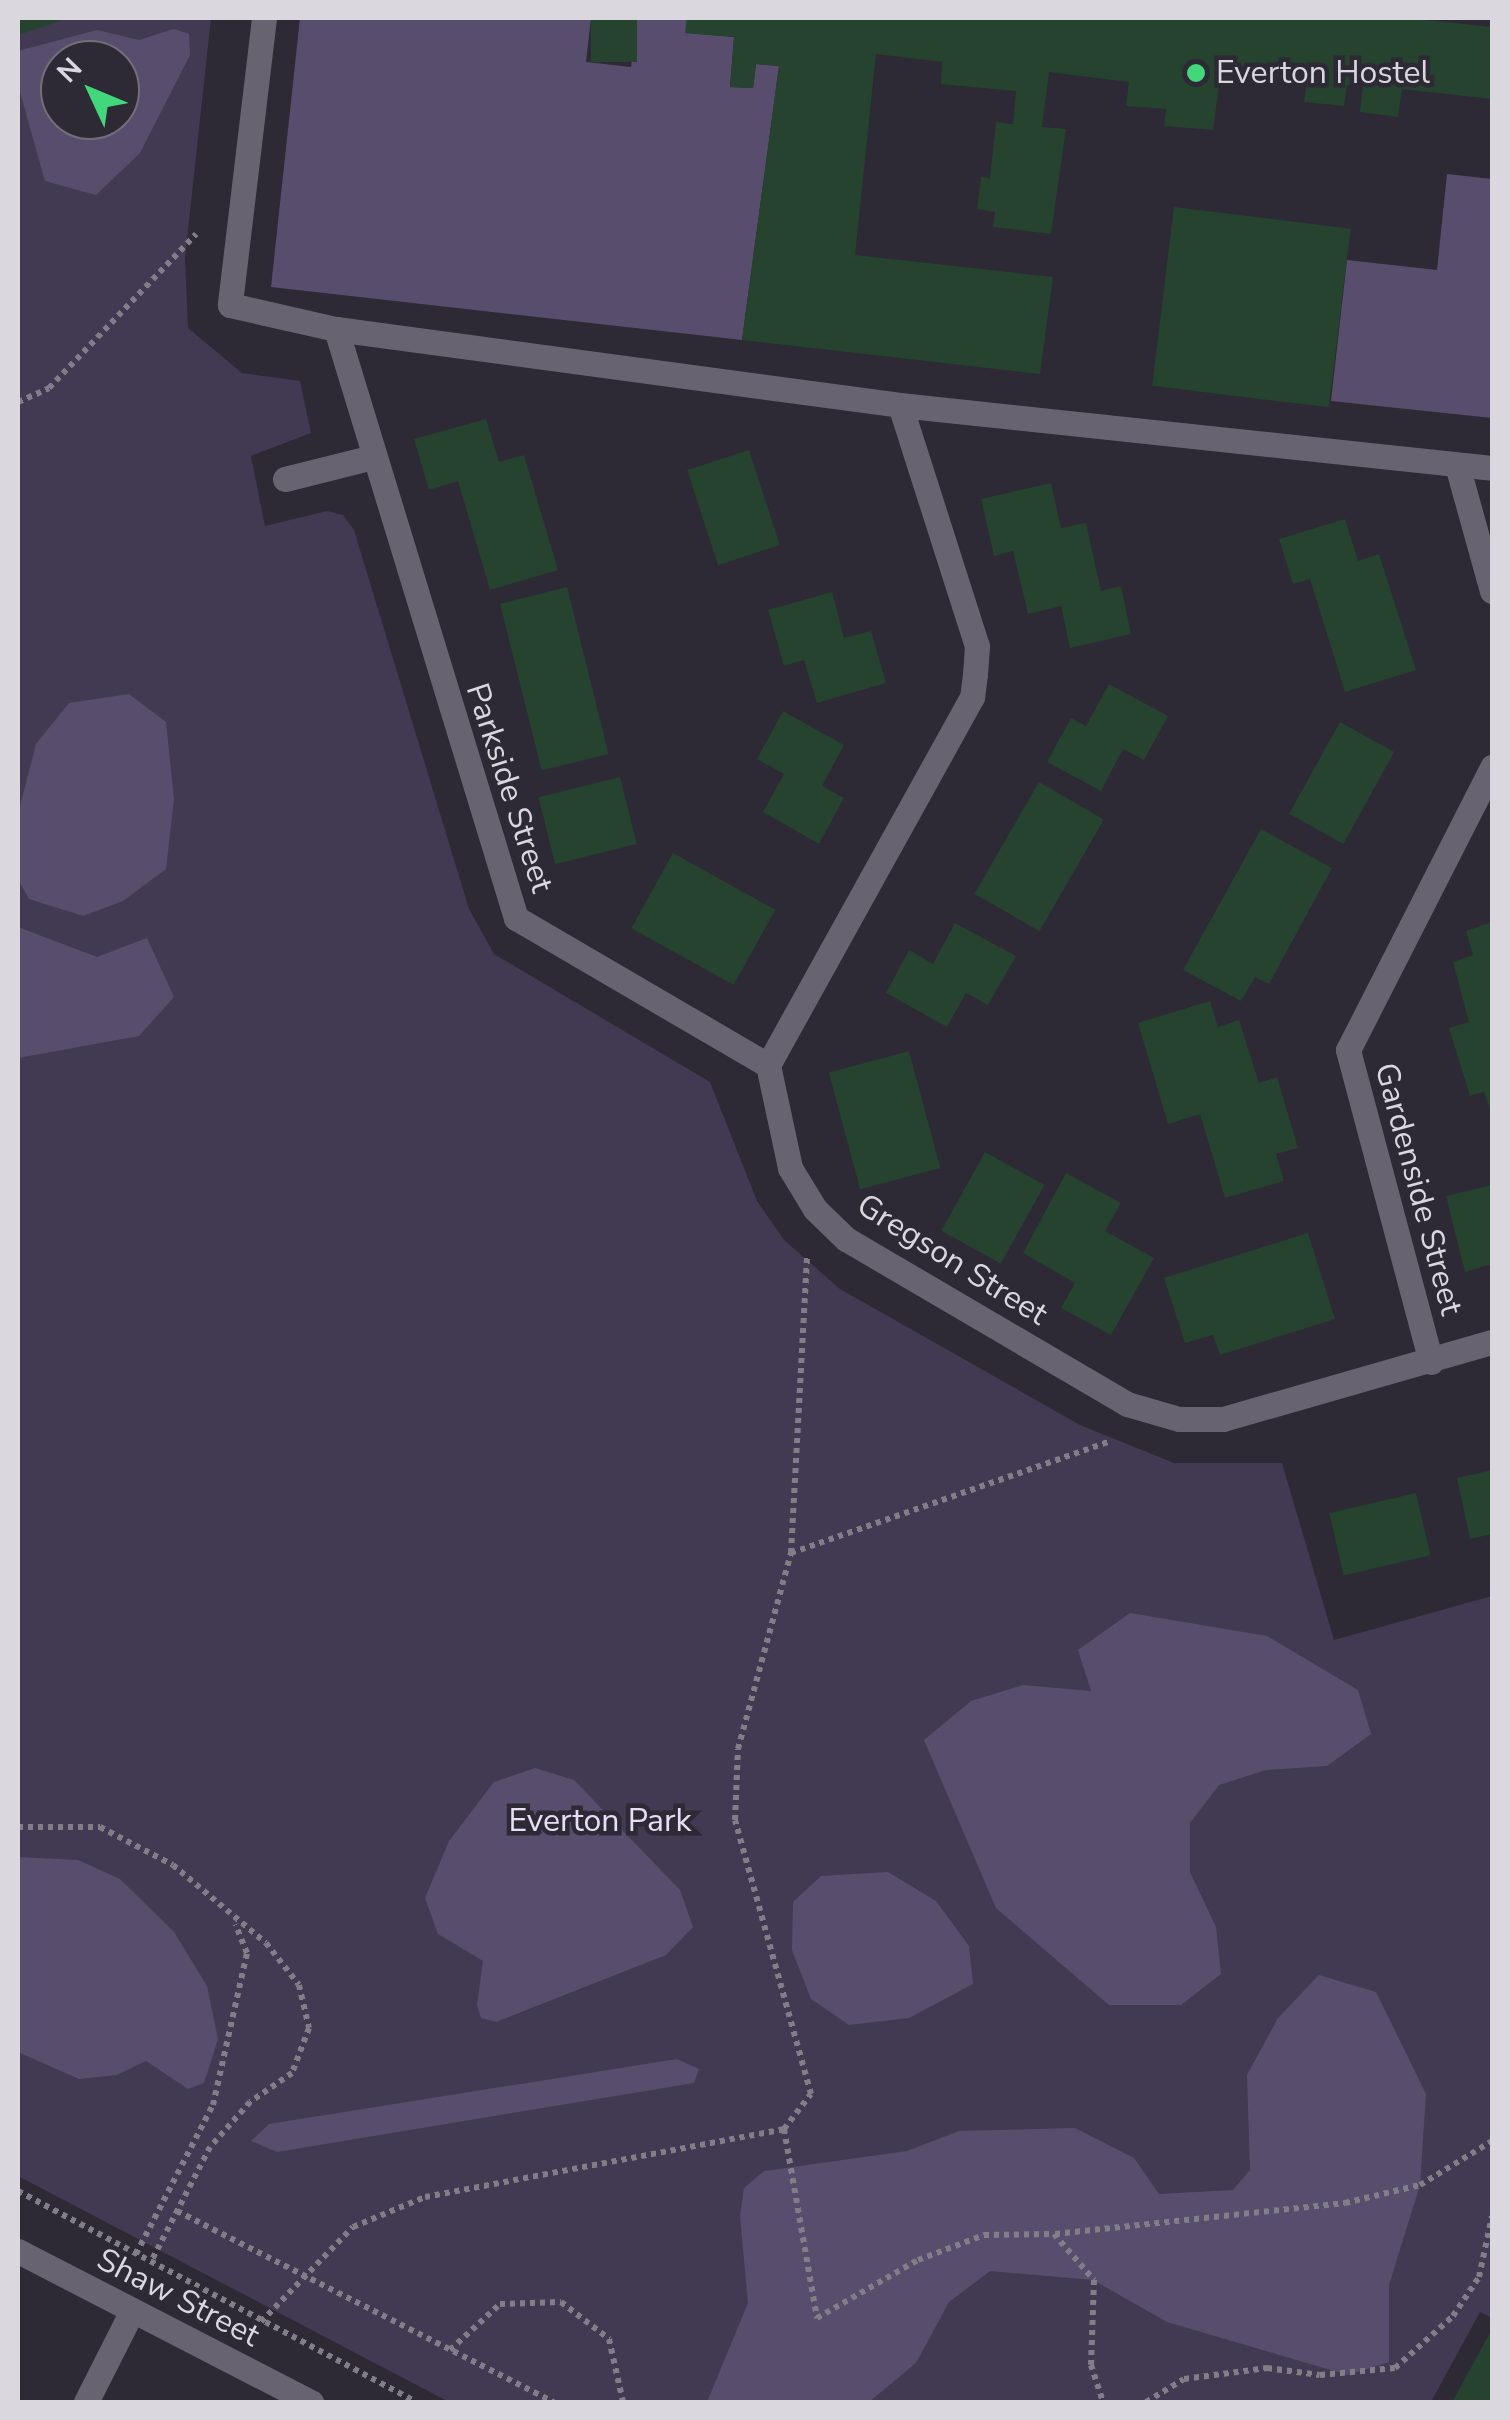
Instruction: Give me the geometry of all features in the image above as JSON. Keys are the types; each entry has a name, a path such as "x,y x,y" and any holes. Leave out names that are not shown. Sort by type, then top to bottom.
{"street":[{"path":"264,18 230,305 336,328 900,404 1492,468"},
{"name":"Parkside Street","path":"336,328 516,918 768,1064"},
{"path":"768,1064 972,698 977,646 900,404"},
{"path":"285,479 372,456"},
{"path":"1457,466 1492,592"},
{"name":"Gardenside Street","path":"1431,1362 1348,1050 1492,766"},
{"name":"Gregson Street","path":"768,1064 790,1168 815,1209 846,1239 1127,1404 1179,1419 1223,1419 1492,1342"},
{"name":"Shaw Street","path":"18,2250 131,2313 311,2402"},
{"path":"86,2402 131,2313"}],"path":[{"path":"18,402 48,388 245,182"},
{"path":"226,2360 302,2274 352,2227 425,2197 784,2130 811,2094 736,1820 738,1749 791,1553 800,1298 815,1209"},
{"path":"791,1553 1179,1419"},
{"path":"18,1826 100,1827 173,1865 234,1923 266,1943 299,1985 308,2028 292,2073 250,2102 210,2147 151,2262"},
{"path":"136,2254 213,2105 248,1953 234,1923"},
{"path":"784,2130 817,2318 918,2260 984,2234 1054,2234 1344,2203 1420,2185 1492,2140"},
{"path":"18,2191 416,2402"},
{"path":"177,2211 553,2402"},
{"path":"1146,2402 1184,2380 1267,2368 1320,2375 1395,2368 1452,2316 1479,2277 1492,2216"},
{"path":"1054,2234 1094,2280 1091,2365 1103,2402"},
{"path":"450,2350 500,2304 561,2302 609,2339 622,2368 622,2402"}],"green space":[{"name":"Everton Park","path":"18,18 211,18 185,258 188,328 242,373 300,381 311,433 251,456 265,526 327,511 343,515 354,530 469,909 494,954 710,1082 757,1201 784,1240 840,1289 1080,1425 1174,1463 1282,1463 1334,1640 1492,1596 1492,2318 1480,2312 1431,2402 449,2402 18,2176"},
{"path":"300,18 591,18 586,62 631,67 637,18 687,18 686,33 734,37 730,87 753,88 756,64 779,66 742,340 271,287"},
{"path":"174,29 189,34 190,55 140,153 96,195 45,181 18,85 18,51 40,45 40,140 140,140 139,40"},
{"path":"97,30 139,40 59,40"},
{"path":"1447,174 1492,179 1492,418 1331,401 1347,260 1437,270"},
{"path":"129,694 166,722 174,799 166,869 123,901 83,916 29,899 18,879 18,814 36,744 69,703"},
{"path":"18,927 97,957 147,938 174,997 139,1036 18,1058"},
{"path":"1130,1613 1267,1636 1358,1690 1371,1734 1327,1766 1266,1770 1219,1785 1190,1823 1190,1872 1216,1927 1221,1974 1181,2005 1109,2005 996,1908 924,1740 971,1701 1023,1685 1091,1691 1078,1650"},
{"path":"535,1768 574,1780 680,1890 693,1927 666,1955 496,2022 481,2018 477,2005 483,1961 438,1934 425,1898 449,1841 494,1782"},
{"path":"18,1857 78,1860 120,1879 174,1932 207,1986 218,2039 204,2083 188,2089 146,2061 117,2075 79,2079 18,2052"},
{"path":"888,1872 936,1901 969,1946 973,1984 909,2018 849,2025 811,1999 792,1950 793,1902 821,1876"},
{"path":"1319,1975 1376,1992 1426,2094 1420,2185 1389,2285 1389,2362 1348,2375 1167,2322 1093,2280 990,2271 949,2302 916,2363 869,2402 707,2402 748,2303 740,2216 744,2188 764,2171 907,2151 959,2131 1075,2128 1134,2158 1159,2194 1233,2190 1250,2170 1247,2075 1278,2018"},
{"path":"677,2059 699,2069 694,2083 277,2152 251,2141 269,2124"}],"building":[{"path":"18,18 69,18 18,35"},
{"path":"591,18 637,18 637,62 591,62"},
{"path":"687,18 1406,18 1492,27 1492,99 1402,89 1398,117 1360,112 1363,85 1347,85 1344,106 1304,102 1307,79 1221,71 1213,130 1164,126 1166,109 1126,106 1129,82 1049,72 1042,127 1066,129 1051,234 993,227 995,212 977,209 981,177 990,178 996,122 1013,124 1016,91 941,84 942,62 876,54 855,255 1053,277 1040,374 742,340 779,66 756,64 753,88 730,87 734,37 685,33"},
{"path":"1174,207 1351,229 1329,407 1152,386"},
{"path":"486,419 499,462 524,455 558,570 490,590 458,481 429,490 414,439"},
{"path":"749,450 780,545 718,565 687,470"},
{"path":"1051,483 1061,528 1086,523 1101,591 1121,586 1131,634 1070,648 1061,606 1028,614 1013,551 994,556 981,499"},
{"path":"1345,519 1358,561 1379,554 1416,670 1345,692 1310,579 1293,584 1279,539"},
{"path":"567,587 609,754 542,771 500,604"},
{"path":"832,592 844,638 871,631 886,683 817,703 804,660 784,666 768,610"},
{"path":"1109,684 1168,716 1144,760 1123,749 1101,791 1047,762 1071,718 1086,726"},
{"path":"783,711 844,745 822,786 844,798 819,844 763,812 784,774 757,759"},
{"path":"1340,722 1394,752 1343,844 1289,814"},
{"path":"620,777 637,844 555,864 538,797"},
{"path":"1039,782 1104,820 1039,931 974,894"},
{"path":"1261,829 1332,868 1269,984 1255,977 1241,1001 1183,970"},
{"path":"673,853 775,910 734,985 631,928"},
{"path":"1492,922 1492,1115 1484,1092 1470,1096 1449,1028 1469,1022 1453,962 1473,955 1466,931"},
{"path":"955,923 1016,956 988,1005 966,993 947,1027 886,993 909,950 933,964"},
{"path":"1210,1001 1218,1027 1239,1020 1259,1083 1277,1077 1298,1148 1276,1154 1284,1181 1225,1198 1200,1114 1168,1124 1138,1023"},
{"path":"909,1051 940,1168 860,1189 829,1072"},
{"path":"985,1152 1044,1185 1001,1264 941,1231"},
{"path":"1066,1173 1121,1203 1105,1231 1154,1258 1111,1335 1061,1308 1075,1283 1023,1253"},
{"path":"1492,1185 1492,1264 1465,1272 1446,1196"},
{"path":"1308,1233 1335,1319 1220,1355 1213,1335 1185,1343 1164,1278"},
{"path":"1492,1470 1492,1534 1470,1539 1457,1478"},
{"path":"1416,1493 1430,1555 1344,1575 1329,1513"},
{"path":"1492,2329 1492,2402 1452,2402"}],"place":[{"name":"Everton Hostel","path":"1196,73"}]}
